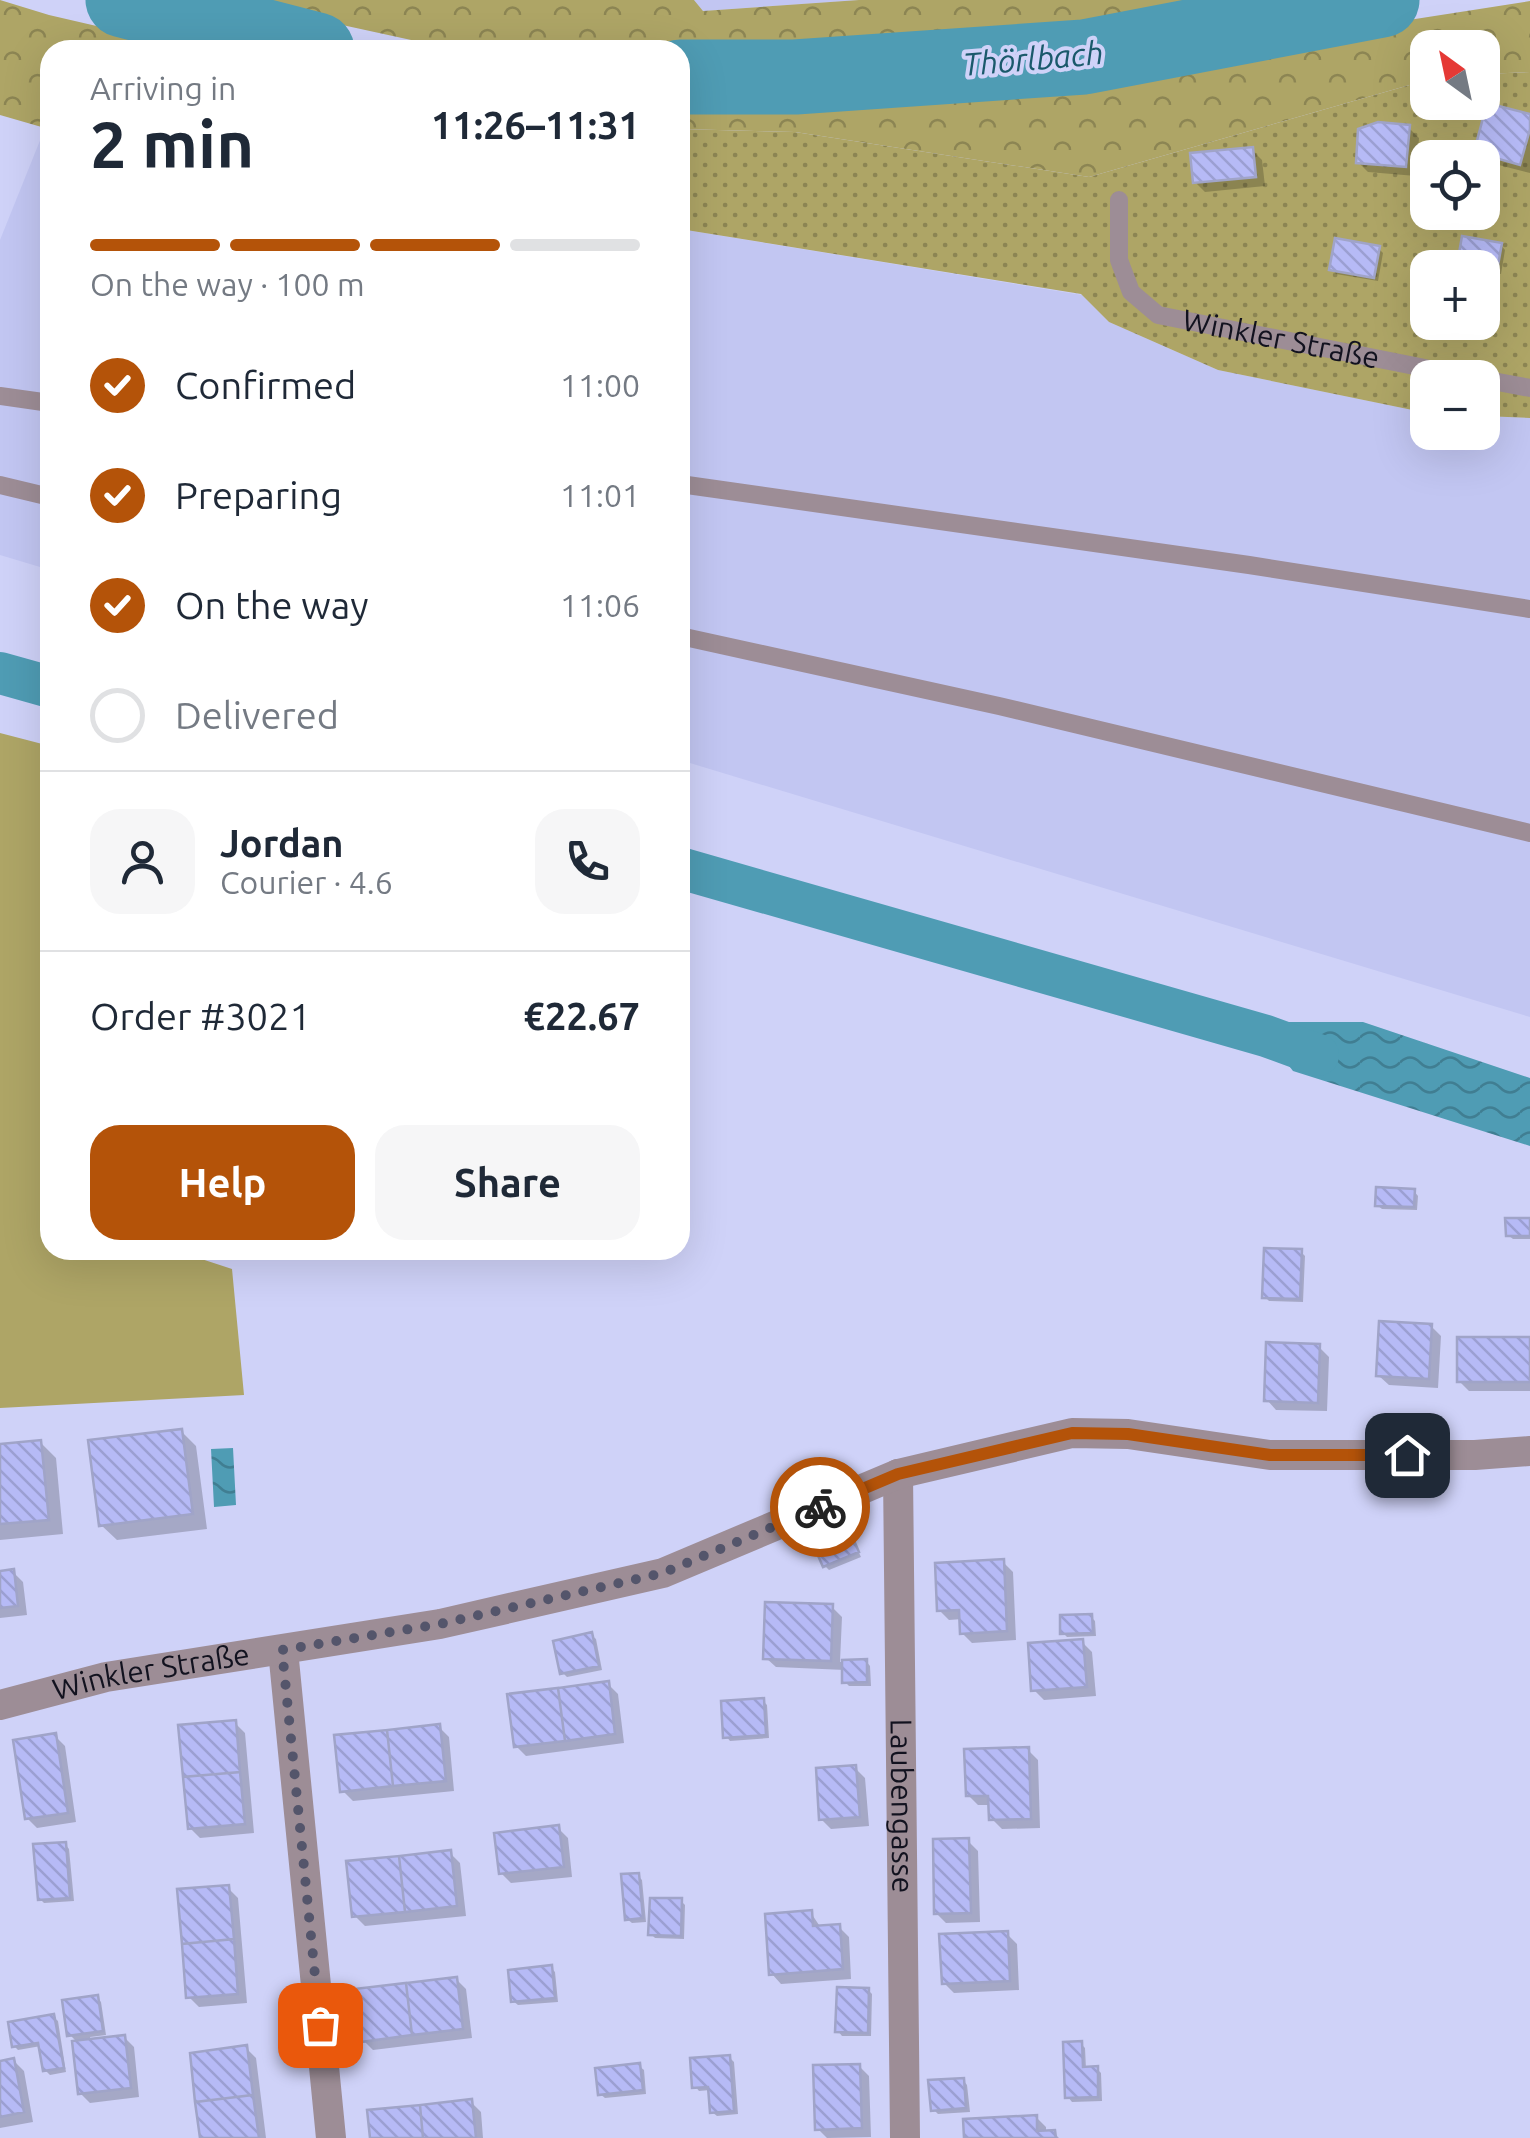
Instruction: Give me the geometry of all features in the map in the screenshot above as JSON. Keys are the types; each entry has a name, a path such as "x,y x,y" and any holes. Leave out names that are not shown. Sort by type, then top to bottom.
{"street":[{"name":"Winkler Straße","path":"0,1705 106,1677 440,1624 663,1573 898,1474 1072,1433 1128,1434 1270,1455 1530,1452"},
{"name":"Laubengasse","path":"898,1474 906,2138"},
{"path":"282,1650 332,2138"}],"lane":[{"name":"Winkler Straße","path":"1119,200 1119,260 1131,292 1158,315 1410,365"},
{"path":"1500,382 1530,388"},
{"path":"0,396 40,402"},
{"path":"0,485 40,495"},
{"path":"690,485 1249,564 1530,609"},
{"path":"690,638 999,706 1530,833"}],"shaded area":[{"path":"694,0 859,0 703,11"},
{"path":"40,140 40,567 0,555 0,240"},
{"path":"690,231 1082,295 1109,322 1218,370 1410,410 1410,450 1500,450 1500,417 1530,418 1530,1017 690,763"}],"green space":[{"path":"0,0 157,40 40,40 40,127 0,115"},
{"path":"228,0 694,0 703,11 859,0 1195,0 884,60 690,58 690,40 411,40"},
{"path":"1530,1 1530,72 1500,73 1500,30 1410,30 1410,85 1089,177 795,132 690,129 690,99 1040,95 1351,29"},
{"path":"1530,72 1530,418 1500,417 1500,360 1410,360 1410,410 1218,370 1109,322 1081,294 690,231 690,129 795,132 1089,177 1410,85 1410,120 1500,120 1500,73"},
{"path":"0,733 40,743 40,1260 205,1260 232,1269 244,1395 0,1408"}],"water":[{"path":"1285,1022 1363,1022 1530,1078 1530,1146 1293,1071 1266,1036"},
{"path":"233,1448 236,1505 214,1507 211,1449"}],"building":[{"path":"1500,106 1530,114 1520,165 1500,159 1500,140 1477,140 1482,120 1500,120"},
{"path":"1378,122 1410,125 1406,167 1356,163 1358,129"},
{"path":"1253,147 1256,177 1193,183 1190,153"},
{"path":"1462,236 1502,243 1500,254 1500,250 1460,250"},
{"path":"1335,238 1380,246 1374,278 1329,270"},
{"path":"1376,1187 1415,1189 1414,1207 1375,1206"},
{"path":"1505,1218 1530,1218 1530,1236 1506,1236"},
{"path":"1264,1248 1302,1249 1300,1299 1262,1298"},
{"path":"1379,1321 1432,1324 1429,1379 1376,1376"},
{"path":"1457,1337 1530,1337 1530,1382 1457,1382"},
{"path":"1266,1342 1320,1344 1318,1403 1264,1401"},
{"path":"182,1429 193,1514 99,1526 88,1440"},
{"path":"41,1440 49,1520 0,1524 0,1444"},
{"path":"849,1529 859,1552 823,1567 813,1544"},
{"path":"1004,1559 1007,1631 960,1634 959,1610 937,1611 935,1563"},
{"path":"14,1569 18,1606 0,1608 0,1571"},
{"path":"765,1602 833,1604 831,1661 763,1659"},
{"path":"1092,1614 1093,1633 1060,1634 1060,1615"},
{"path":"592,1632 599,1666 560,1674 553,1641"},
{"path":"1083,1639 1087,1687 1031,1691 1028,1643"},
{"path":"867,1659 867,1682 842,1683 842,1660"},
{"path":"609,1681 615,1734 565,1741 558,1688"},
{"path":"558,1688 565,1741 514,1747 507,1694"},
{"path":"764,1698 766,1735 723,1738 721,1701"},
{"path":"236,1720 240,1772 183,1777 178,1725"},
{"path":"440,1724 446,1781 393,1786 387,1730"},
{"path":"387,1730 393,1786 340,1792 334,1735"},
{"path":"56,1733 68,1813 25,1819 13,1740"},
{"path":"1029,1747 1031,1819 989,1820 988,1796 966,1796 964,1749"},
{"path":"856,1765 860,1817 819,1820 816,1768"},
{"path":"240,1772 245,1824 188,1829 183,1777"},
{"path":"559,1825 564,1867 499,1874 494,1833"},
{"path":"969,1838 971,1913 934,1914 933,1839"},
{"path":"66,1842 70,1898 38,1900 33,1844"},
{"path":"451,1850 457,1906 405,1912 399,1856"},
{"path":"399,1856 405,1912 352,1917 346,1861"},
{"path":"639,1873 643,1918 625,1920 621,1874"},
{"path":"229,1885 234,1939 182,1944 177,1889"},
{"path":"650,1898 682,1898 681,1936 648,1935"},
{"path":"812,1910 813,1926 840,1924 843,1969 769,1975 765,1914"},
{"path":"1008,1931 1010,1981 942,1984 939,1934"},
{"path":"234,1939 238,1994 186,1998 182,1944"},
{"path":"552,1965 555,1998 511,2002 508,1970"},
{"path":"457,1977 463,2029 412,2035 406,1983"},
{"path":"406,1983 412,2035 361,2042 354,1989"},
{"path":"837,1987 869,1988 868,2033 835,2032"},
{"path":"98,1995 103,2031 67,2036 62,2000"},
{"path":"54,2014 64,2068 43,2071 38,2043 12,2047 8,2022"},
{"path":"125,2035 131,2088 78,2094 72,2041"},
{"path":"1082,2041 1083,2067 1098,2066 1098,2097 1065,2098 1063,2042"},
{"path":"247,2045 253,2095 195,2102 190,2053"},
{"path":"730,2055 734,2111 710,2113 708,2087 692,2088 690,2058"},
{"path":"14,2058 24,2112 0,2117 0,2061"},
{"path":"640,2063 643,2090 598,2095 595,2068"},
{"path":"860,2064 862,2128 815,2130 813,2065"},
{"path":"964,2078 966,2108 931,2111 928,2080"},
{"path":"253,2095 259,2138 200,2138 195,2102"},
{"path":"472,2099 476,2138 423,2138 420,2105"},
{"path":"420,2105 423,2138 370,2138 367,2110"},
{"path":"1037,2115 1037,2131 1055,2130 1056,2138 964,2138 963,2119"}],"waterway":[{"name":"Thörlbach","path":"123,0 278,40"},
{"name":"Thörlbach","path":"690,77 795,77 1084,57 1382,0"},
{"path":"0,673 40,684"},
{"path":"690,871 1266,1036 1318,1055"}],"way so far":[{"path":"320,2025 282,1650 440,1624 663,1573 820,1507"}],"route":[{"path":"820,1507 898,1474 1072,1433 1128,1434 1270,1455 1407,1455"}]}
